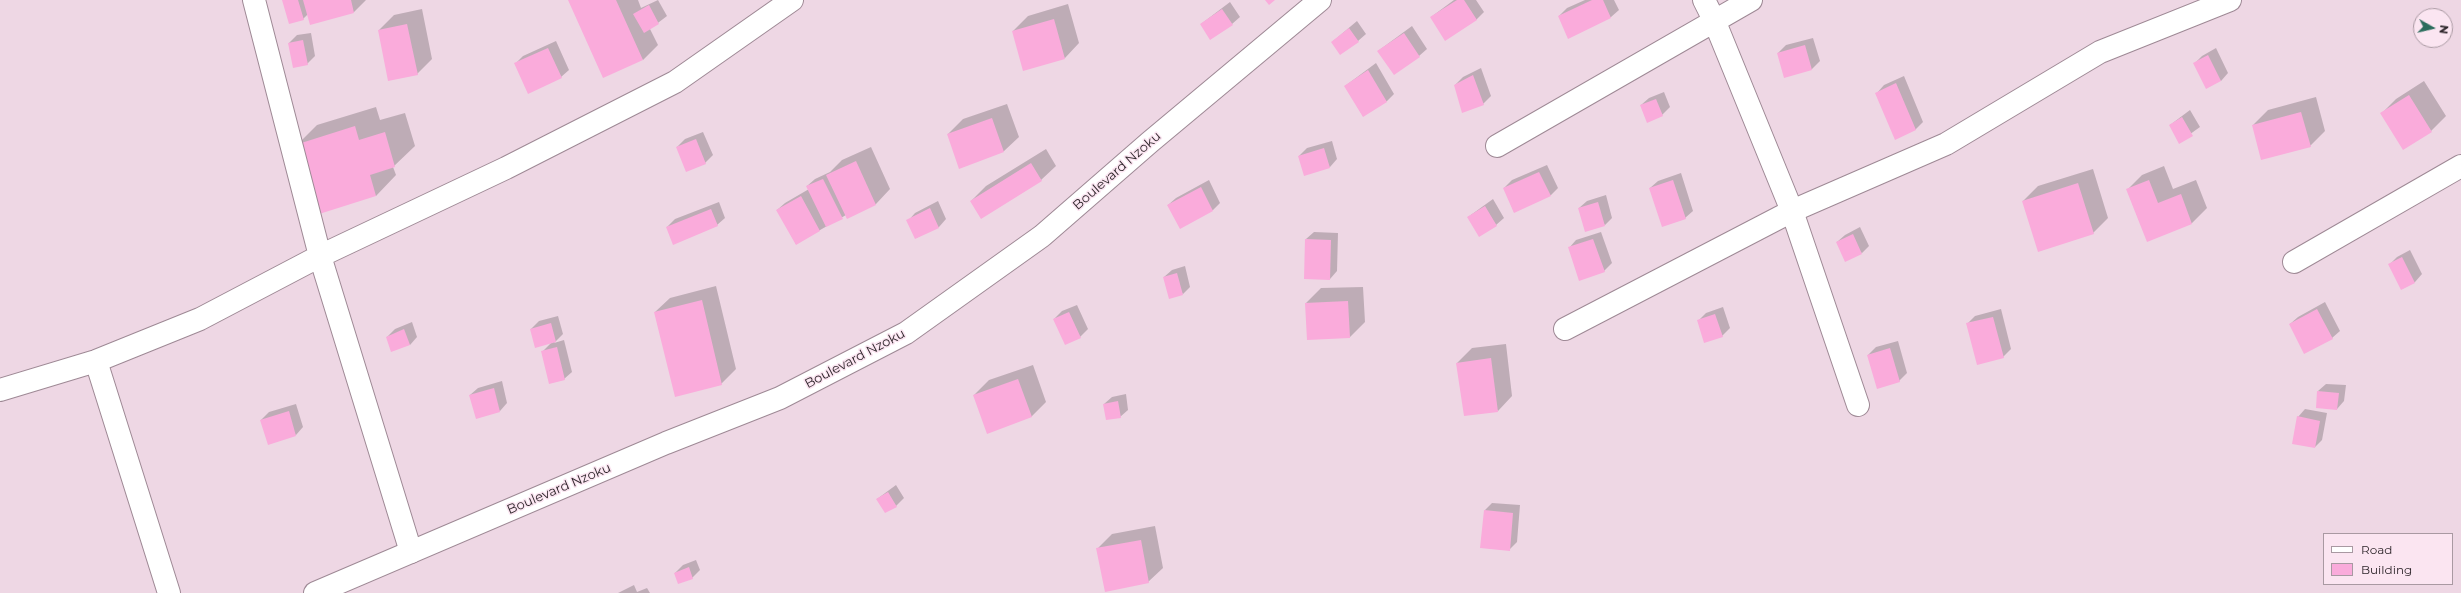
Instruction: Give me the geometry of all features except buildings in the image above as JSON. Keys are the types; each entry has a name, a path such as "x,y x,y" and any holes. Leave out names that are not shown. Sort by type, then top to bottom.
{"street":[{"path":"254,0 320,256 411,552"},
{"path":"0,390 96,361 200,319 320,256 506,168 675,82 792,0"},
{"name":"Boulevard Nzoku","path":"315,593 666,443 780,398 906,333 1042,236 1150,142 1320,0"},
{"path":"1704,0 1714,20 1792,211 1858,405"},
{"path":"1497,146 1751,0"},
{"path":"1565,329 1792,211 1946,144 2100,52 2230,0"},
{"path":"2294,262 2461,166"},
{"path":"96,361 169,593"}]}
